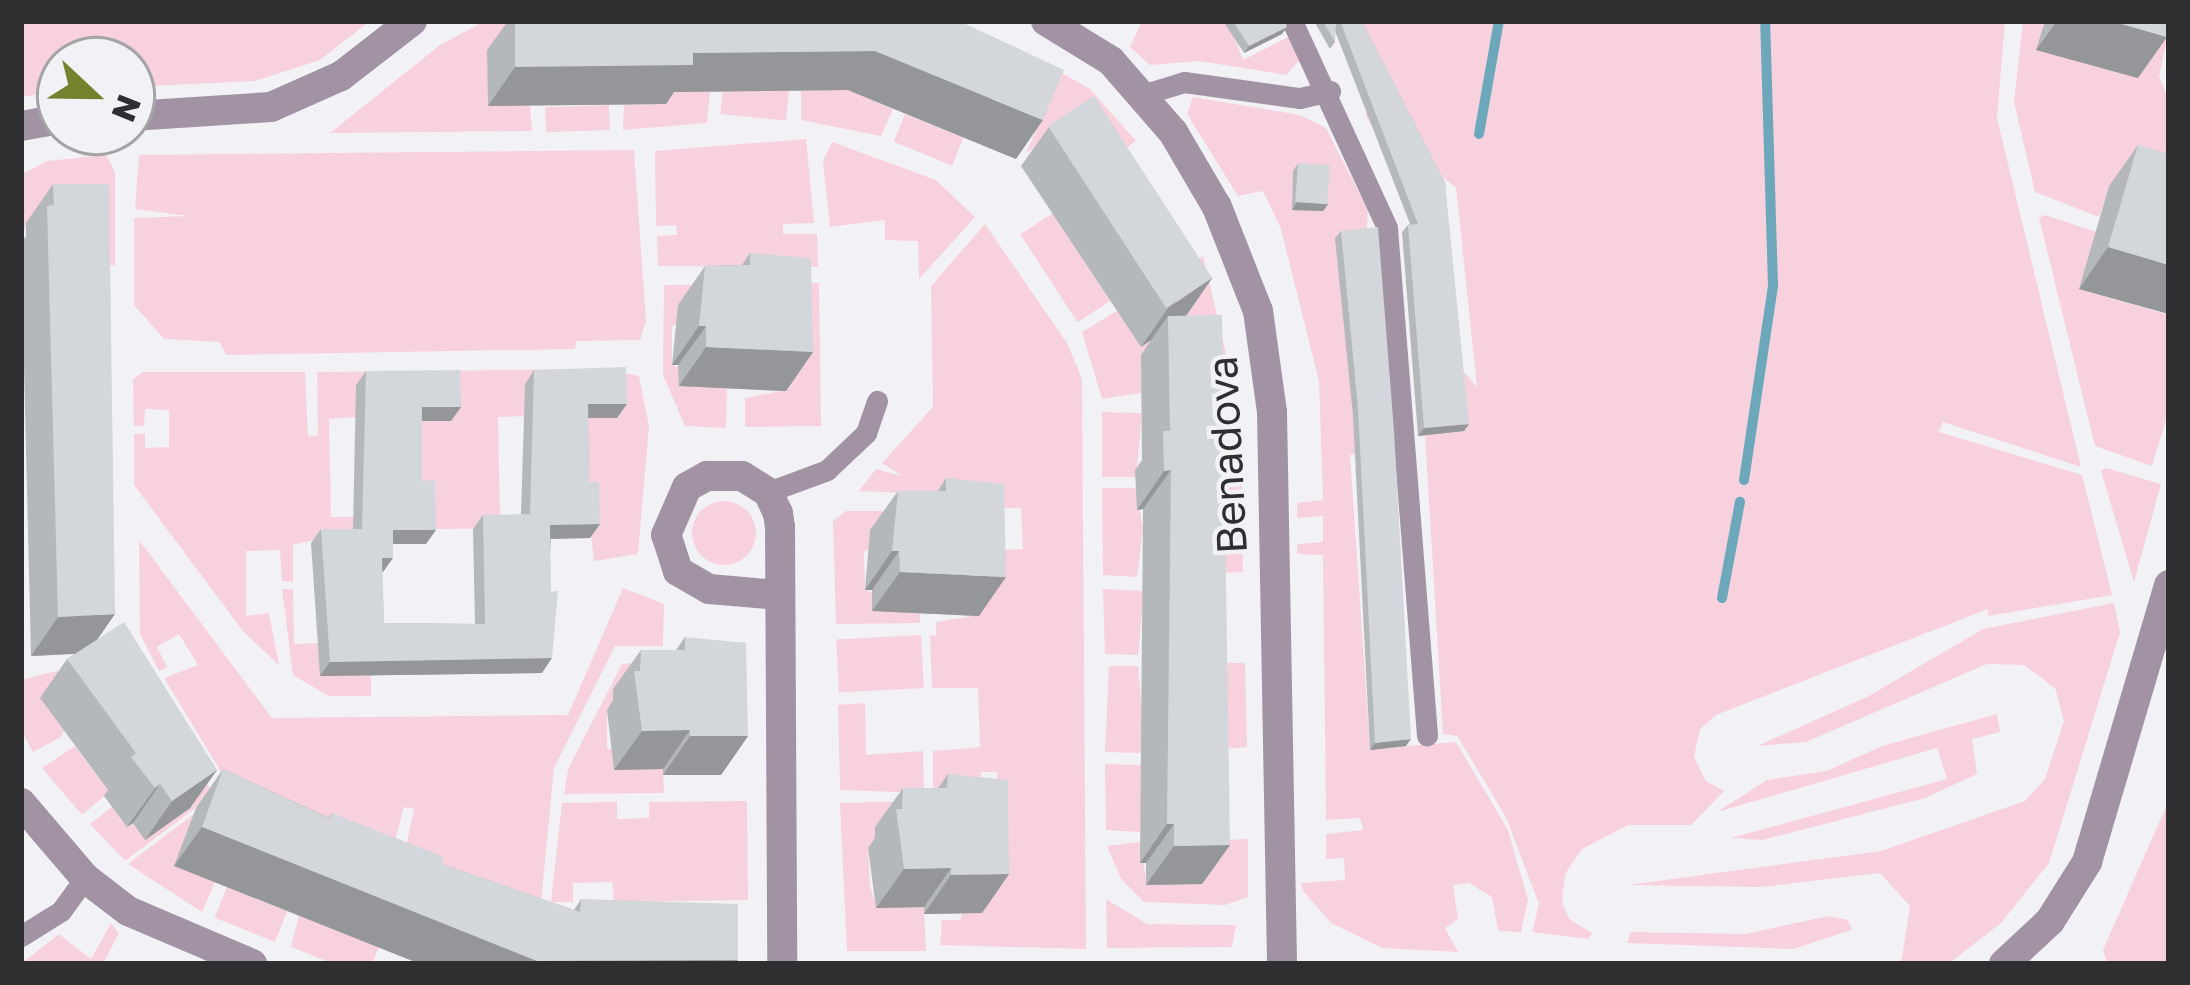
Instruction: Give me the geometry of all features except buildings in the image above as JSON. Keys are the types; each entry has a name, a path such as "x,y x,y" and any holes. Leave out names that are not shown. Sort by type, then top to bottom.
{"street":[{"path":"156,114 271,107 341,76 412,21"},
{"name":"Benadova","path":"1046,21 1111,61 1145,94 1194,166 1244,266 1267,356 1282,964"},
{"path":"779,595 698,584 671,560 666,535 680,495 707,476 742,476 768,492 780,527 782,964"},
{"path":"2004,964 2050,920 2087,862 2169,585"},
{"path":"21,803 85,878 156,928 252,964"}],"lane":[{"path":"1292,21 1330,91 1388,228 1427,735"},
{"path":"1145,94 1184,82 1300,98 1330,91"},
{"path":"768,492 842,458 866,433 877,401"},
{"path":"21,936 61,911 85,878"}],"shaded area":[{"path":"21,21 370,21 320,60 255,81 156,86 156,36 36,36 36,95 21,97"},
{"path":"485,21 531,21 488,51 488,105 530,106 532,131 330,133 440,45"},
{"path":"1142,21 1228,21 1243,60 1288,37 1299,60 1287,75 1199,61 1150,65 1130,47"},
{"path":"1356,21 2005,21 1997,118 2081,467 1943,422 1939,432 2082,475 2112,595 1988,616 1988,609 1716,715 1700,729 1694,757 1706,781 1724,791 1691,825 1628,825 1582,849 1565,874 1562,902 1569,919 1592,933 1589,939 1532,932 1539,904 1506,817 1457,736 1443,734 1425,435 1464,431 1463,371 1477,387 1456,187 1374,130 1365,114 1398,99"},
{"path":"2023,21 2045,21 2037,50 2167,39 2159,76 2169,100 2169,204 2109,186 2099,217 2035,192 2014,102"},
{"path":"844,35 852,91 893,109 881,136 801,120 801,91 844,89"},
{"path":"1012,45 1090,89 1136,141 1116,155 1068,126 1026,153 1046,108"},
{"path":"723,84 789,91 786,121 720,114"},
{"path":"666,92 710,92 707,123 623,130 624,105 665,104"},
{"path":"1193,97 1300,115 1326,128 1368,210 1354,435 1392,451 1350,455 1370,749 1456,742 1508,830 1528,900 1521,932 1498,931 1492,897 1469,883 1453,885 1458,919 1445,928 1458,952 1382,948 1331,923 1304,892 1301,883 1345,880 1344,858 1326,859 1326,834 1363,830 1360,818 1326,820 1323,555 1297,554 1297,544 1323,542 1323,516 1297,518 1297,503 1323,500 1319,381 1281,229 1263,191 1238,196 1187,114"},
{"path":"609,105 610,130 546,132 545,107"},
{"path":"905,114 963,138 952,165 894,142"},
{"path":"806,139 814,223 783,224 783,234 817,234 818,267 658,266 657,236 677,235 676,225 656,226 655,151"},
{"path":"832,142 936,180 975,217 919,279 918,241 885,240 885,220 830,227 823,161"},
{"path":"634,150 646,321 640,340 576,341 575,349 226,355 220,342 164,339 134,305 134,218 189,216 135,209 139,156"},
{"path":"107,156 115,172 115,265 82,265 26,224 21,244 21,175 47,161"},
{"path":"1053,213 1110,301 1077,322 1020,234"},
{"path":"2045,215 2102,234 2079,289 2169,315 2169,410 2152,466 2095,446 2039,218"},
{"path":"985,224 1067,343 1082,379 1086,949 940,945 942,920 960,920 996,809 997,772 981,772 981,787 933,793 933,751 980,747 978,688 932,688 930,635 936,636 936,622 979,615 1002,550 1023,549 1021,508 936,509 935,494 859,491 876,469 902,476 882,463 933,407 931,286"},
{"path":"1203,256 1236,396 1219,398 1142,355 1141,393 1102,399 1082,332 1117,311 1142,347 1163,282"},
{"path":"819,283 821,426 745,427 745,398 786,390 744,284"},
{"path":"664,285 723,285 672,327 672,365 727,385 726,428 685,426 663,375"},
{"path":"576,369 525,416 498,417 500,516 577,528 426,529 412,495 412,421 434,371"},
{"path":"412,371 357,417 329,419 331,517 412,517 293,545 293,582 282,581 280,550 246,551 246,616 269,613 279,665 243,631 134,485 134,434 145,434 145,448 169,447 169,410 145,409 144,426 134,426 133,379 143,372 305,372 308,437 318,435 317,372"},
{"path":"624,373 639,376 649,426 638,554 594,561 578,418"},
{"path":"1102,412 1142,413 1136,477 1102,477"},
{"path":"2106,468 2161,484 2134,582 2101,471"},
{"path":"1242,486 1243,572 1221,573 1196,487"},
{"path":"1102,488 1136,488 1143,529 1137,577 1103,575"},
{"path":"724,501 747,510 756,533 747,556 724,565 701,556 692,533 701,510"},
{"path":"846,511 919,511 864,552 865,590 920,610 920,623 836,624 833,521"},
{"path":"139,540 272,718 568,715 623,588 664,604 663,646 615,646 554,768 541,902 405,852 414,809 404,807 393,848 223,775 164,678 198,665 179,634 157,647 167,667 159,671 140,634"},
{"path":"282,589 293,589 294,644 320,643 371,675 371,696 329,696 293,675"},
{"path":"1103,589 1144,591 1138,655 1105,654"},
{"path":"2114,603 2120,632 2049,863 2001,923 1948,964 1901,964 1910,906 1880,873 1761,887 1628,885 1881,851 2025,801 2045,779 2064,721 2055,688 2024,665 1987,664 1806,742 1757,746 1867,697 1983,629"},
{"path":"921,635 924,688 839,692 836,639"},
{"path":"96,661 61,737 33,752 21,730 21,680"},
{"path":"654,662 607,710 607,748 663,769 664,793 564,794 568,769 622,664"},
{"path":"1199,663 1245,663 1247,747 1214,750"},
{"path":"1109,666 1138,666 1145,747 1139,753 1105,752"},
{"path":"865,703 866,755 923,751 924,793 840,790 838,705"},
{"path":"1997,714 2000,732 1972,739 1977,774 1925,798 1762,840 1731,838 1947,779 1937,748 1717,812 1767,780 1827,771 1882,746"},
{"path":"75,746 109,792 82,815 42,768"},
{"path":"1105,764 1145,765 1140,832 1106,830"},
{"path":"202,779 215,793 125,861 90,824 112,807 128,826"},
{"path":"2169,800 2169,964 2108,964 2103,950"},
{"path":"747,801 748,900 614,902 612,882 573,883 573,902 551,902 562,803 617,802 617,819 649,818 649,802"},
{"path":"921,801 868,849 870,887 877,908 924,907 926,951 847,951 840,803"},
{"path":"194,814 175,865 215,882 202,912 128,864"},
{"path":"1248,839 1248,897 1225,905 1144,902 1121,879 1107,846 1140,842 1147,885 1202,841"},
{"path":"227,887 287,911 275,942 215,918"},
{"path":"1106,899 1147,924 1236,925 1232,947 1107,948"},
{"path":"299,915 379,947 372,964 334,964 291,947"},
{"path":"1828,916 1848,920 1852,930 1793,949 1627,943 1631,932 1746,934"},
{"path":"111,923 119,933 103,964 21,964 59,934 91,959"}],"waterway":[{"path":"1479,134 1499,21"},
{"path":"1744,480 1773,286 1765,21"},
{"path":"1722,598 1740,502"}]}
